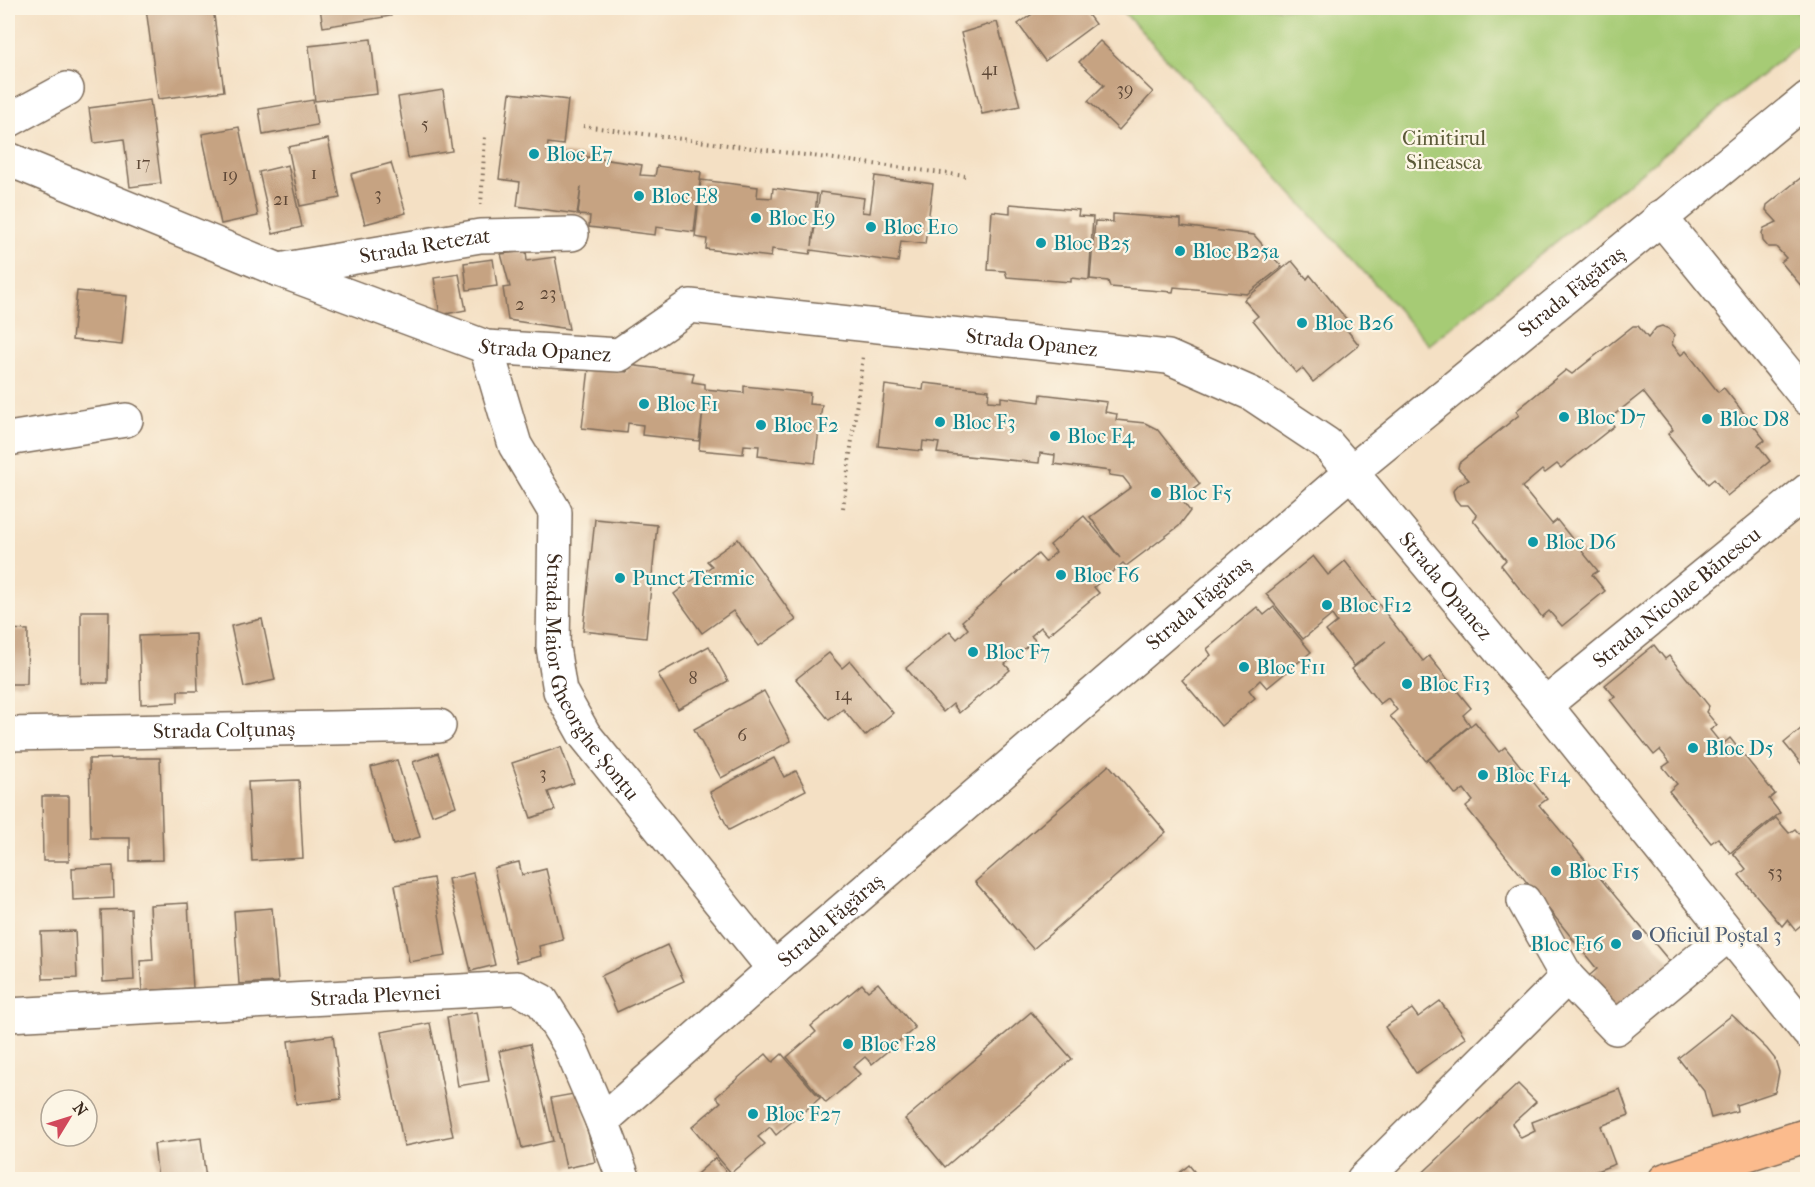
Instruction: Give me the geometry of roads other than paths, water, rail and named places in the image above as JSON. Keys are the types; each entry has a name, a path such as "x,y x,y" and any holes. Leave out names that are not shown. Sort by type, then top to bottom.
{"main road":[{"path":"1665,1179 1808,1135"}],"street":[{"path":"8,121 67,89"},
{"name":"Strada Făgăraș","path":"602,1121 774,969 1352,472 1660,217 1808,98"},
{"name":"Strada Opanez","path":"8,159 279,270 486,346 619,355 690,306 1168,357 1252,394 1327,444 1352,472 1545,705 1808,1032"},
{"path":"1660,217 1808,399"},
{"name":"Strada Retezat","path":"279,270 480,236 572,234"},
{"name":"Strada Maior Gheorghe Șonțu","path":"486,346 515,445 555,512 553,647 560,691 584,735 774,969"},
{"path":"8,439 126,420"},
{"name":"Strada Nicolae Bănescu","path":"1545,705 1808,490"},
{"name":"Strada Colțunaș","path":"8,734 439,726"},
{"path":"1524,901 1567,977 1616,1028 1729,934"},
{"path":"1363,1179 1567,977"},
{"name":"Strada Plevnei","path":"8,1015 517,988 542,1001 569,1044 624,1179"}],"place":[{"name":"Bloc E7","path":"534,154"},
{"name":"Bloc E8","path":"639,196"},
{"name":"Bloc E9","path":"756,218"},
{"name":"Bloc E10","path":"871,227"},
{"name":"Bloc B25","path":"1041,243"},
{"name":"Bloc B25a","path":"1180,251"},
{"name":"Bloc B26","path":"1302,323"},
{"name":"Bloc F1","path":"644,404"},
{"name":"Bloc D7","path":"1564,417"},
{"name":"Bloc D8","path":"1707,419"},
{"name":"Bloc F3","path":"940,422"},
{"name":"Bloc F2","path":"761,425"},
{"name":"Bloc F4","path":"1055,436"},
{"name":"Bloc F5","path":"1156,493"},
{"name":"Bloc D6","path":"1533,542"},
{"name":"Bloc F6","path":"1061,575"},
{"name":"Punct Termic","path":"620,578"},
{"name":"Bloc F12","path":"1327,605"},
{"name":"Bloc F7","path":"973,652"},
{"name":"Bloc F11","path":"1244,667"},
{"name":"Bloc F13","path":"1407,684"},
{"name":"Bloc D5","path":"1693,748"},
{"name":"Bloc F14","path":"1483,775"},
{"name":"Bloc F15","path":"1556,871"},
{"name":"Oficiul Poștal 3","path":"1637,935"},
{"name":"Bloc F16","path":"1616,944"},
{"name":"Bloc F28","path":"848,1044"},
{"name":"Bloc F27","path":"753,1114"}],"park label":[{"name":"Cimitirul Sineasca","path":"1444,150"}]}
